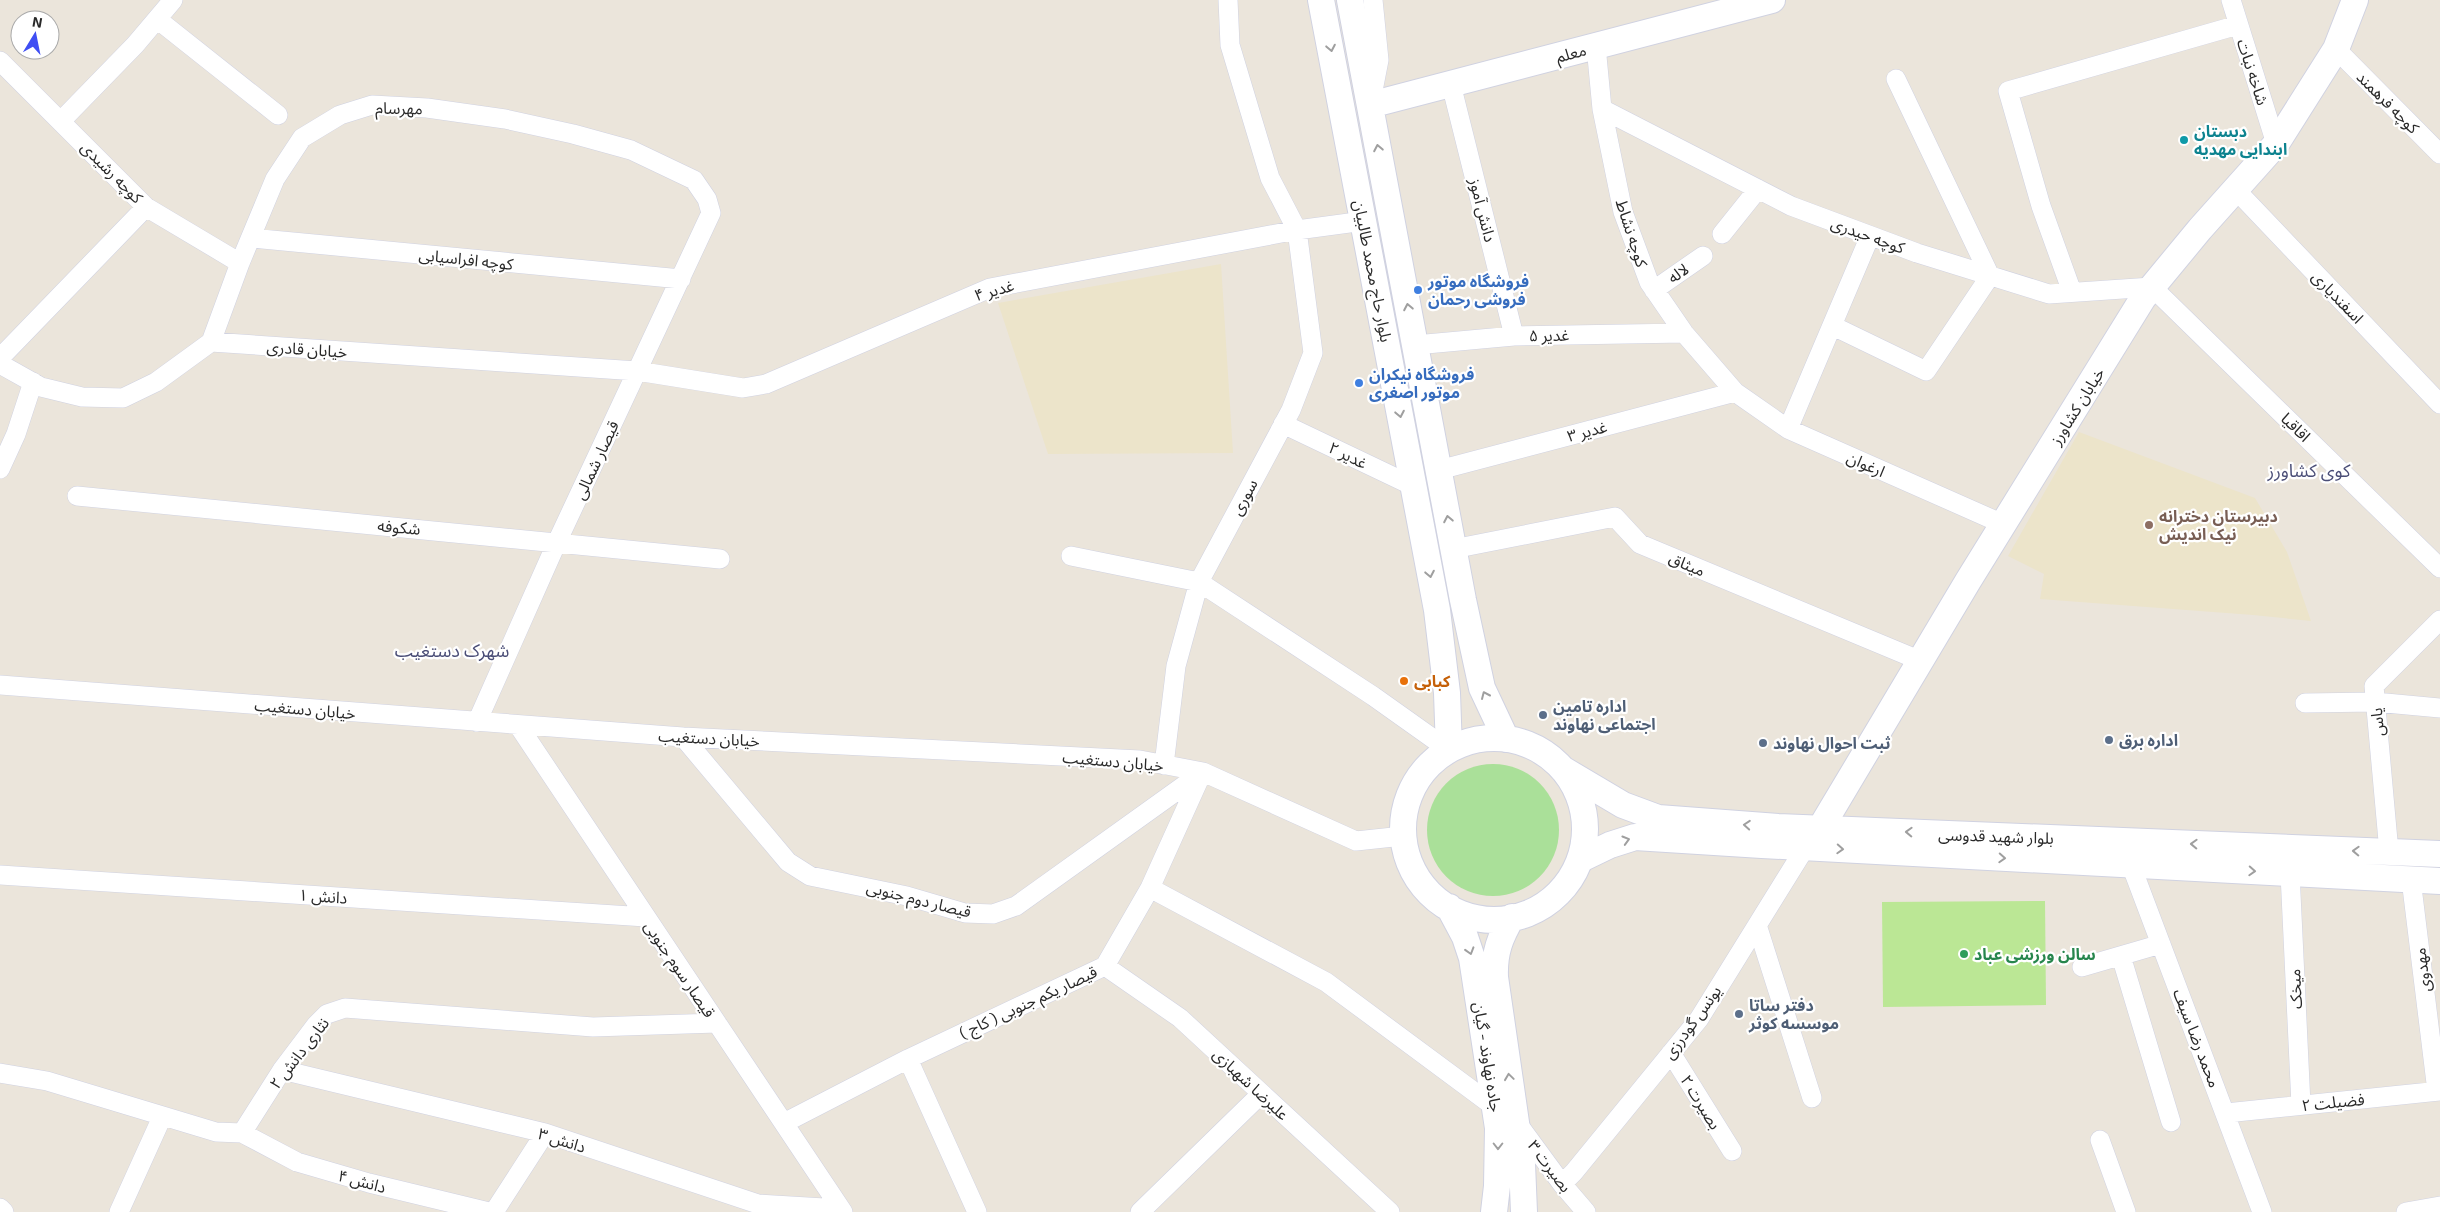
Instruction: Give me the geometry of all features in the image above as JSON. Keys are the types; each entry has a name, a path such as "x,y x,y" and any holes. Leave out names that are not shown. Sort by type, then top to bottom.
{"main road":[{"name":"بلوار حاج محمد طالبیان","path":"1321,0 1437,610 1447,693 1449,750"},
{"name":"بلوار حاج محمد طالبیان","path":"1350,0 1453,549 1482,688 1506,738"},
{"name":"معلم","path":"1370,105 1772,0"},
{"name":"خیابان کشاورز","path":"1812,838 2143,298 2200,228 2276,144 2336,50 2355,0"},
{"path":"1506,738 1548,755 1564,770 1580,797 1586,828 1581,859 1569,881 1551,900 1529,913 1504,919 1479,918 1449,907 1436,898 1419,881 1408,860 1403,836 1405,810 1413,786 1428,765 1449,750 1477,740 1506,738"},
{"name":"بلوار شهید قدوسی","path":"1564,770 1623,805 1658,818 1812,838 2131,864 2440,880"},
{"name":"بلوار شهید قدوسی","path":"1581,859 1610,844 1636,837 1812,838 2440,854"},
{"name":"جاده نهاوند - گیان","path":"1449,907 1465,937 1472,958 1505,1114 1522,1164 1524,1212"},
{"name":"جاده نهاوند - گیان","path":"1494,1212 1498,1154 1505,1114 1494,960 1500,938 1512,917"}],"street":[{"path":"61,121 136,45 173,0"},
{"name":"سوری","path":"1164,765 1176,666 1199,582 1283,424 1313,353 1297,230 1267,168 1230,45 1228,0"},
{"path":"1370,105 1379,60 1372,0"},
{"name":"شاخه نبات","path":"2231,0 2276,144"},
{"path":"157,19 278,115"},
{"path":"2072,292 2041,206 2008,91 2238,25"},
{"name":"کوچه نشاط","path":"1596,46 1602,109 1623,212 1649,282 1684,332 1735,392"},
{"name":"کوچه فرهمند","path":"2336,50 2440,154"},
{"name":"کوچه رشیدی","path":"0,61 146,207 240,263"},
{"path":"1833,326 1926,370 1990,276 1896,78"},
{"name":"دانش آموز","path":"1451,84 1514,336"},
{"name":"مهرسام","path":"211,342 240,263 275,179 302,138 340,115 372,106 427,108 504,119 574,134 631,150 694,180 707,199"},
{"name":"کوچه حیدری","path":"1602,109 1791,206 1870,236 1990,276 2049,294 2152,287"},
{"path":"1722,234 1758,190"},
{"name":"اسفندیاری","path":"2236,190 2440,404"},
{"name":"قیصار شمالی","path":"477,722 557,542 711,213 707,199"},
{"path":"0,358 146,207"},
{"name":"غدیر ۴","path":"638,372 743,388 766,384 990,288 1297,230 1364,221"},
{"path":"1788,429 1870,236"},
{"name":"کوچه افراسیابی","path":"252,238 681,280"},
{"name":"لاله","path":"1654,290 1703,256"},
{"name":"اقاقیا","path":"2152,287 2440,568"},
{"name":"غدیر ۵","path":"1415,345 1514,336 1684,332"},
{"path":"0,364 42,386 82,397 123,398 156,382 211,342"},
{"name":"خیابان قادری","path":"211,342 638,372"},
{"path":"0,470 16,434 33,382"},
{"name":"ارغوان","path":"1735,392 1788,429 2003,524"},
{"name":"غدیر ۳","path":"1439,470 1735,392"},
{"name":"غدیر ۲","path":"1283,424 1414,486"},
{"name":"شکوفه","path":"77,496 720,559"},
{"name":"میثاق","path":"1453,549 1615,517 1640,544 1921,661"},
{"path":"1072,556 1199,582 1373,696 1449,750"},
{"name":"یاس","path":"2389,852 2374,686 2440,620"},
{"name":"خیابان دستغیب","path":"0,685 683,737 1140,760 1203,772 1356,841 1403,836"},
{"path":"2305,702 2375,702 2440,708"},
{"name":"قیصار سوم جنوبی","path":"518,725 842,1210"},
{"name":"قیصار دوم جنوبی","path":"683,737 788,862 810,876 907,896 965,914 993,914 1016,906 1203,772"},
{"name":"قیصار یکم جنوبی ( کاج )","path":"784,1123 908,1059 1105,966 1150,888 1203,772"},
{"name":"یونس گودرزی","path":"1562,1184 1574,1172 1699,1019 1812,838"},
{"name":"محمد رضا سیف","path":"2131,864 2262,1212"},
{"name":"میخک","path":"2290,873 2301,1105"},
{"name":"دانش ۱","path":"0,875 646,916"},
{"name":"مهدوی","path":"2411,879 2438,1091"},
{"name":"بصیرت ۳","path":"1150,888 1326,982 1505,1114 1586,1212"},
{"path":"1757,925 1812,1098"},
{"path":"2082,967 2162,944"},
{"path":"2121,956 2171,1122"},
{"name":"علیرضا شهبازی","path":"1105,966 1180,1018 1390,1212"},
{"name":"نثاری دانش ۲","path":"242,1133 282,1070 327,1014 345,1008 593,1027 716,1023"},
{"name":"بصیرت ۲","path":"1671,1053 1732,1151"},
{"path":"908,1059 977,1212"},
{"name":"دانش ۳","path":"282,1070 545,1134 758,1204 842,1210"},
{"path":"0,1073 46,1081 216,1132 242,1133"},
{"name":"فضیلت ۲","path":"2226,1113 2438,1091"},
{"path":"1140,1212 1261,1094"},
{"path":"119,1212 162,1117"},
{"name":"دانش ۴","path":"242,1133 297,1162 369,1183 488,1212"},
{"path":"494,1212 545,1134"},
{"path":"2100,1140 2126,1212"},
{"path":"2406,1212 2440,1206"},
{"path":"0,1208 4,1212"}],"shaded area":[{"path":"1221,264 1233,453 1048,454 998,303"},
{"name":"دبیرستان دخترانه نیک اندیش","path":"2079,432 2255,498 2287,552 2311,621 2040,599 2044,574 2008,556"}],"green space":[{"path":"1493,764 1506,765 1518,769 1540,783 1554,805 1558,817 1558,843 1554,855 1540,877 1518,891 1506,895 1493,896 1480,895 1468,891 1446,877 1432,855 1428,843 1427,830 1428,817 1432,805 1446,783 1468,769 1480,765"},
{"name":"سالن ورزشی عباد","path":"2045,901 2046,1005 1883,1007 1882,902"}],"place":[{"name":"دبستان ابندایی مهدیه","path":"2184,140"},
{"name":"فروشگاه موتور فروشی رحمان","path":"1418,290"},
{"name":"فروشگاه نیکران موتور اصغری","path":"1359,383"},
{"name":"دبیرستان دخترانه نیک اندیش","path":"2149,525"},
{"name":"کبابی","path":"1404,681"},
{"name":"اداره تامین اجتماعی نهاوند","path":"1543,715"},
{"name":"اداره برق","path":"2109,740"},
{"name":"ثبت احوال نهاوند","path":"1763,743"},
{"name":"سالن ورزشی عباد","path":"1964,954"},
{"name":"دفتر ساتا موسسه کوثر","path":"1739,1014"}],"district":[{"name":"کوی کشاورز","path":"2309,471"},
{"name":"شهرک دستغیب","path":"452,651"}]}
